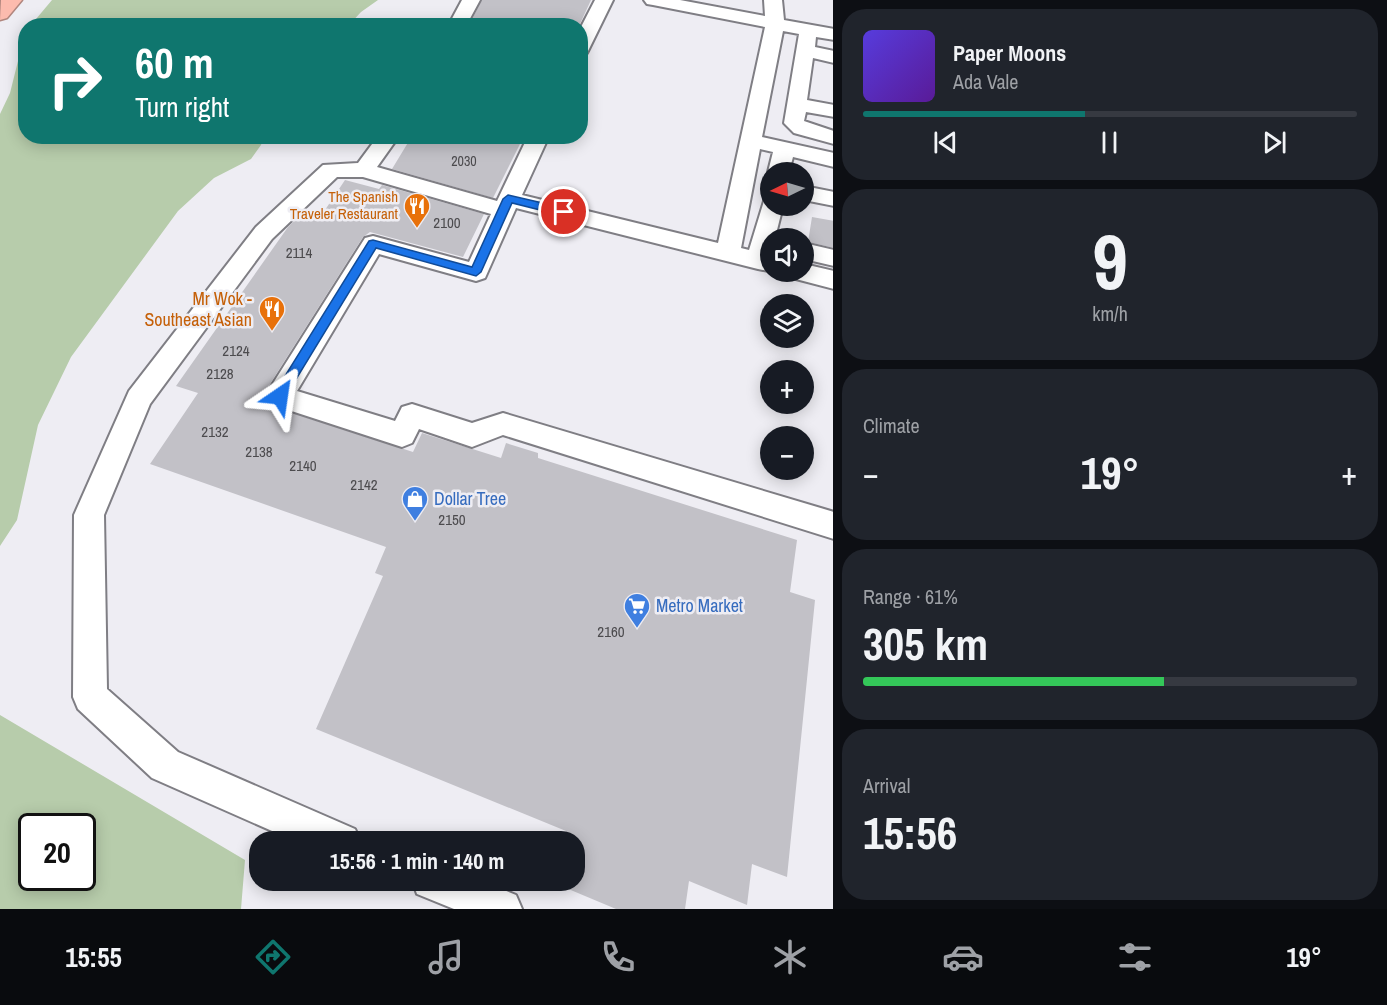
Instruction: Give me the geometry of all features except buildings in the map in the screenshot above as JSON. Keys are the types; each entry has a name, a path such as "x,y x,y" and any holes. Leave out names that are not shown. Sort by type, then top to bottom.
{"highway":[{"path":"0,14 12,0"}],"lane":[{"path":"461,18 471,0"},
{"path":"588,33 604,0"},
{"path":"653,0 778,7 808,30 833,34"},
{"path":"728,253 778,7"},
{"path":"808,30 794,123 801,129 833,138"},
{"path":"805,51 833,57"},
{"path":"797,104 832,111"},
{"path":"751,141 833,160"},
{"path":"364,170 383,144"},
{"path":"535,144 476,272 373,243 280,396 402,435 412,415 472,435 503,424 833,526"},
{"path":"781,162 784,149"},
{"path":"317,831 165,765 90,697 90,515 139,399 264,234 331,170 364,170 728,253 760,252"},
{"path":"814,195 833,199"},
{"path":"814,253 833,258"},
{"path":"814,275 833,280"},
{"path":"458,891 502,909"}],"green space":[{"path":"52,0 378,0 355,18 37,18"},
{"path":"18,61 18,144 261,144 251,159 214,178 178,211 71,357 38,425 17,520 0,546 0,114 10,93"},
{"path":"0,715 245,860 241,909 0,909"}],"place":[{"name":"The Spanish Traveler Restaurant","path":"417,229"},
{"name":"Mr Wok - Southeast Asian","path":"272,332"},
{"name":"Dollar Tree","path":"415,522"},
{"name":"Metro Market","path":"637,629"}],"route":[{"path":"280,396 373,243 476,272 508,199 564,212"}]}
